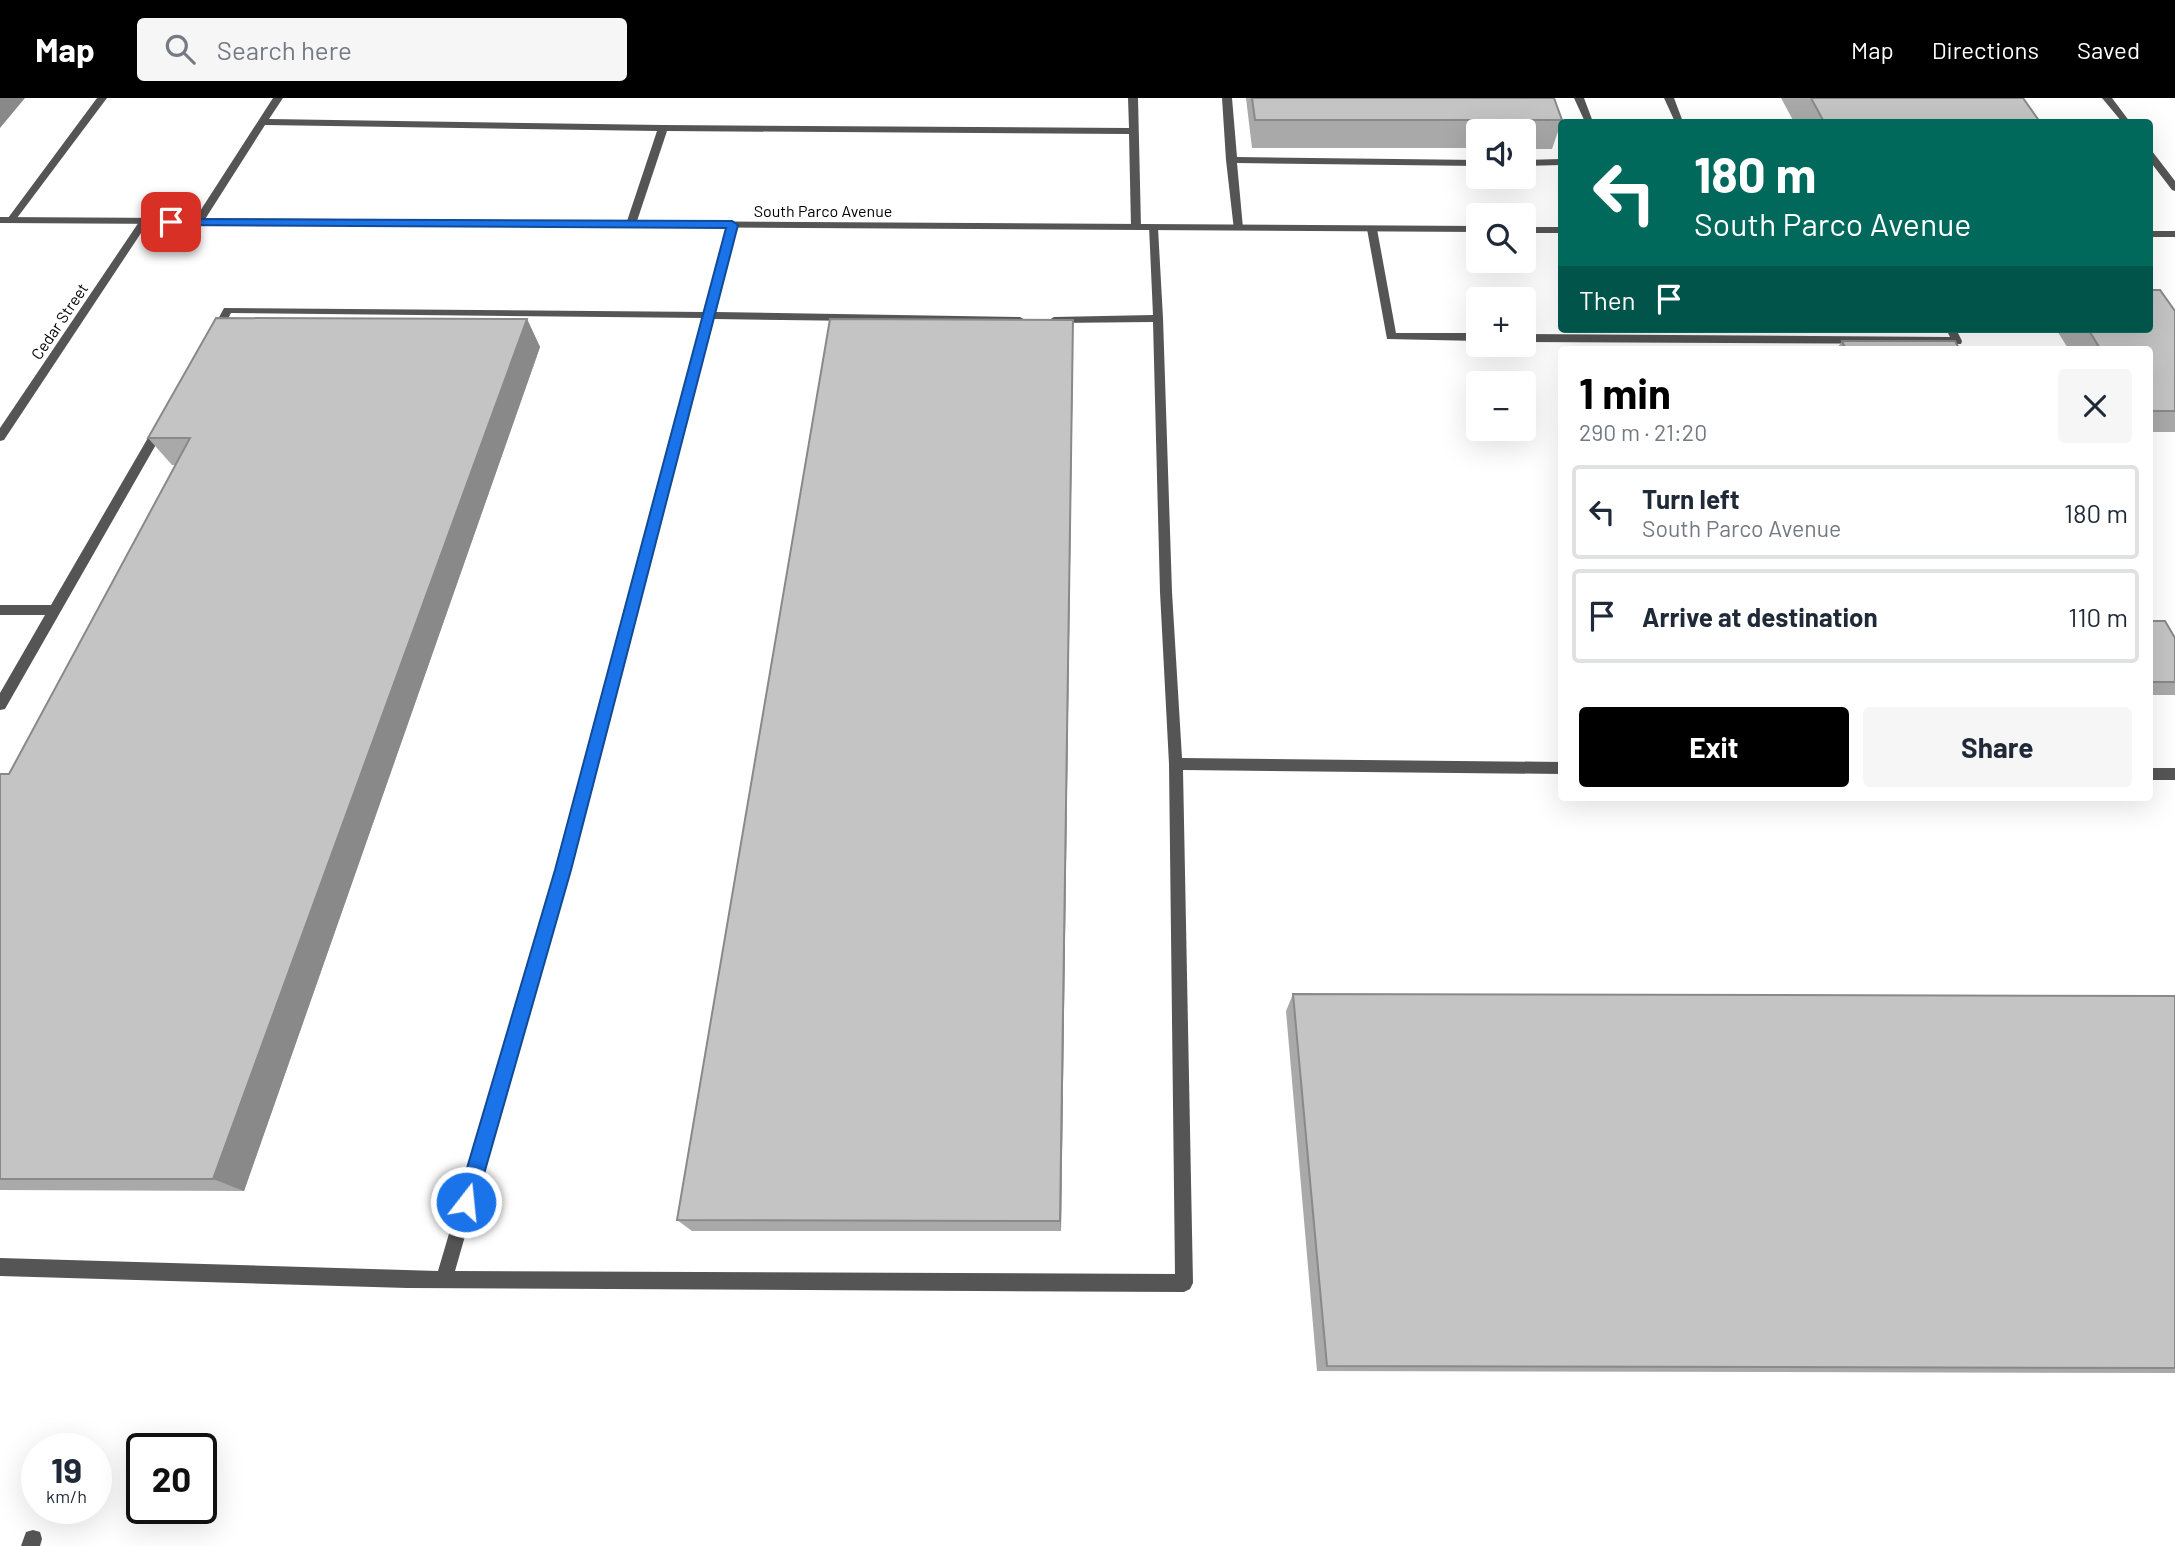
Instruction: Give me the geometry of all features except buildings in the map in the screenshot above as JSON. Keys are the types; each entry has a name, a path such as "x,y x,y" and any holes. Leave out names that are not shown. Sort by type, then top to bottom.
{"street":[{"path":"6,220 102,98"},
{"path":"198,222 278,98"},
{"path":"1133,98 1136,227"},
{"path":"1227,98 1238,228"},
{"path":"1579,98 1588,119"},
{"path":"1669,98 1678,119"},
{"path":"2108,98 2124,119"},
{"path":"263,122 1134,131"},
{"path":"631,224 663,128"},
{"path":"2153,158 2175,188"},
{"path":"1231,160 1466,163"},
{"path":"1536,163 1558,162"},
{"name":"South Parco Avenue","path":"6,220 1466,229"},
{"name":"Cedar Street","path":"0,437 144,221"},
{"path":"444,1278 563,870 732,225"},
{"path":"0,1267 444,1278 1184,1283 1176,764 1166,592 1153,228"},
{"path":"1372,229 1391,337 1466,337"},
{"path":"1536,230 1558,230"},
{"path":"2153,234 2175,234"},
{"path":"208,345 228,310 1027,320"},
{"path":"1040,320 1158,318"},
{"path":"1536,338 1957,341 1953,333"},
{"path":"0,705 166,417"},
{"path":"0,610 54,610"},
{"path":"1176,764 1558,768"},
{"path":"2153,774 2175,774"}],"route":[{"path":"171,222 732,225 563,870 466,1202"}]}
